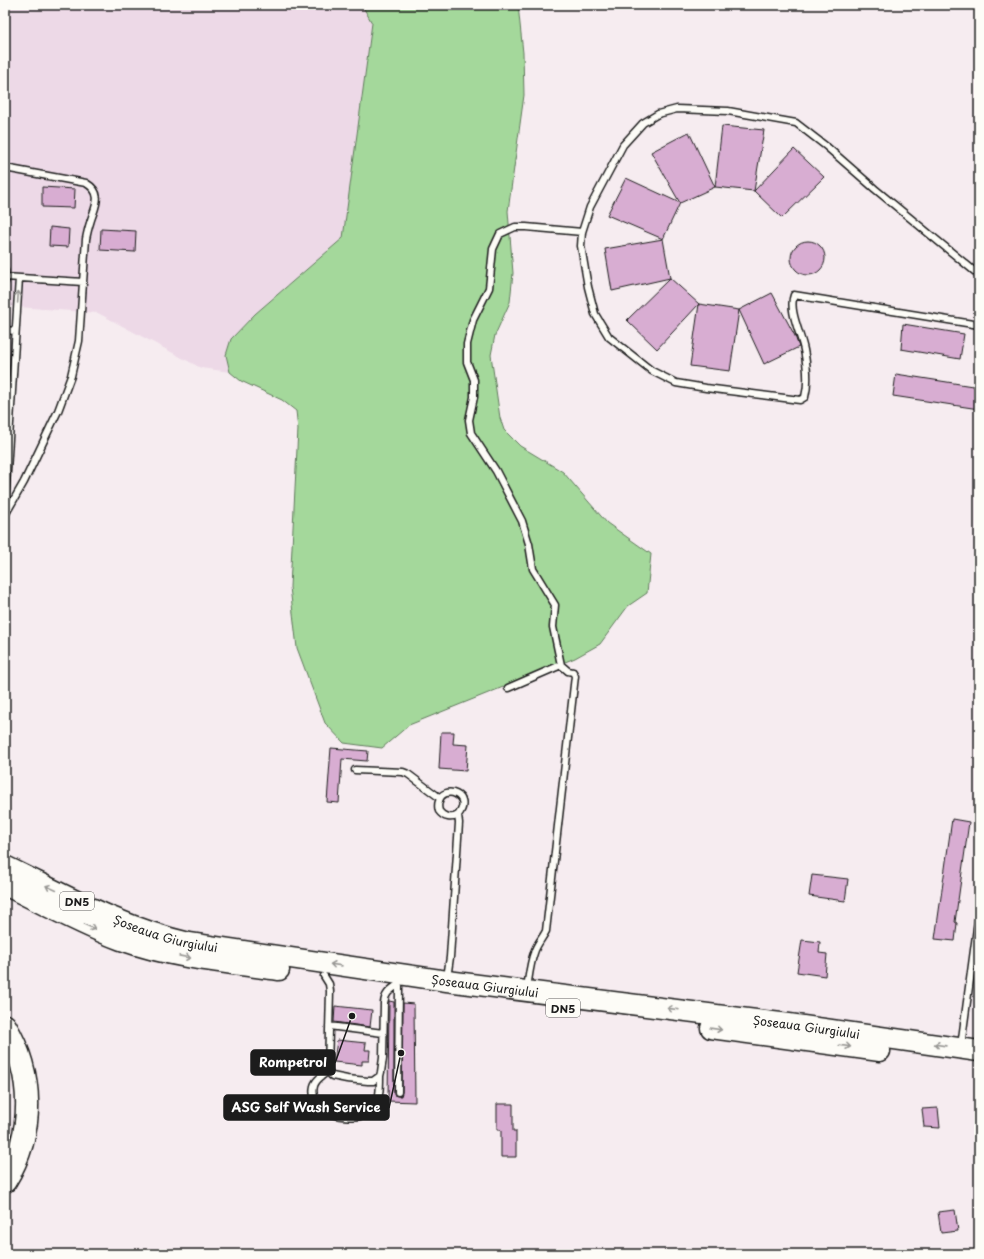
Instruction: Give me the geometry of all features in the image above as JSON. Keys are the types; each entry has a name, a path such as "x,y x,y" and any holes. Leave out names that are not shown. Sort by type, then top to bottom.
{"highway":[{"name":"Șoseaua Giurgiului","path":"5,866 114,919 150,933 172,939 209,946 446,981 795,1025 970,1050"},
{"name":"Șoseaua Giurgiului","path":"5,885 87,926 121,940 147,948 191,958 979,1064"},
{"path":"5,1026 21,1062 25,1076 27,1102 26,1128 18,1156 5,1181"}],"lane":[{"path":"979,275 875,189 827,147 796,123 728,111 677,109 658,114 643,123 624,145 590,207 582,232 581,246 588,287 595,314 609,337 652,371 676,383 800,400 805,397 808,386 804,350 792,302 794,295 979,325"},
{"path":"5,168 86,183 96,192 97,199 86,239 78,342 71,376 58,411 24,482 5,515"},
{"path":"527,991 534,953 546,931 575,676 573,672 561,665 553,627 555,605 533,569 529,544 522,521 496,472 471,433 469,420 474,397 474,380 467,362 467,344 473,320 489,288 493,250 500,234 515,227 582,232"},
{"path":"5,270 5,282"},
{"path":"5,277 82,282"},
{"path":"5,503 19,278"},
{"path":"5,330 15,331"},
{"path":"508,688 561,665"},
{"path":"355,770 403,772 408,774 440,798"},
{"path":"451,792 459,795 463,805 462,810 458,815 452,817 444,815 439,811 438,807 440,798 451,792"},
{"path":"446,981 450,957 459,823 458,815"},
{"path":"970,1050 979,913"},
{"path":"324,976 329,984 330,992 328,1070 326,1074 314,1084 315,1100 318,1106 323,1111 351,1117 359,1117 373,1111 377,1103 380,1088 380,1076 382,1072 385,996 389,990 397,986 398,1092"},
{"path":"330,1026 383,1033"},
{"path":"328,1070 332,1076 347,1079 373,1081 380,1076"}],"shaded area":[{"path":"5,5 362,5 372,23 343,238 255,314 231,339 226,355 230,372 201,368 98,313 5,306"}],"green space":[{"path":"362,5 518,5 523,53 524,95 508,211 513,273 510,302 495,335 491,355 500,418 504,430 520,446 563,472 607,523 651,554 647,593 628,606 600,644 575,658 409,725 382,748 344,743 325,723 297,648 290,587 298,429 296,411 282,400 241,381 230,372 226,355 231,339 255,314 343,238 372,23"}],"building":[{"path":"722,126 764,130 754,191 715,187"},
{"path":"689,132 715,187 680,203 651,152"},
{"path":"794,149 824,177 782,218 754,191"},
{"path":"626,178 680,203 663,239 607,215"},
{"path":"42,187 75,189 74,208 42,207"},
{"path":"50,227 69,229 68,247 49,246"},
{"path":"101,229 136,231 135,252 100,250"},
{"path":"663,239 670,278 612,291 605,249"},
{"path":"805,241 811,241 815,242 822,248 825,258 824,265 818,272 811,275 805,275 801,274 794,268 791,261 791,255 792,251 798,244"},
{"path":"670,278 699,304 657,349 627,320"},
{"path":"772,293 795,336 799,347 764,364 739,310"},
{"path":"699,304 739,310 730,371 690,366"},
{"path":"903,324 964,334 960,359 901,349"},
{"path":"896,374 979,387 979,409 893,396"},
{"path":"441,732 454,732 453,744 468,745 466,771 439,769"},
{"path":"331,748 368,751 367,761 342,759 339,803 327,802"},
{"path":"952,819 969,822 955,922 957,923 955,941 935,939"},
{"path":"812,875 848,879 845,901 809,896"},
{"path":"802,940 820,942 819,953 827,954 825,976 797,972"},
{"path":"389,1001 394,1002 394,1095 398,1096 401,1096 402,1092 403,1003 414,1004 415,1102 388,1101"},
{"path":"335,1006 372,1010 370,1027 334,1022"},
{"path":"337,1040 366,1043 365,1050 370,1050 369,1061 362,1061 362,1065 334,1062"},
{"path":"497,1104 513,1104 513,1131 516,1131 516,1157 501,1157 501,1130 497,1130"},
{"path":"938,1108 940,1128 924,1127 922,1109"},
{"path":"955,1210 958,1231 941,1233 938,1212"}],"place":[{"name":"Rompetrol","path":"352,1016"},
{"name":"ASG Self Wash Service","path":"401,1053"}]}
